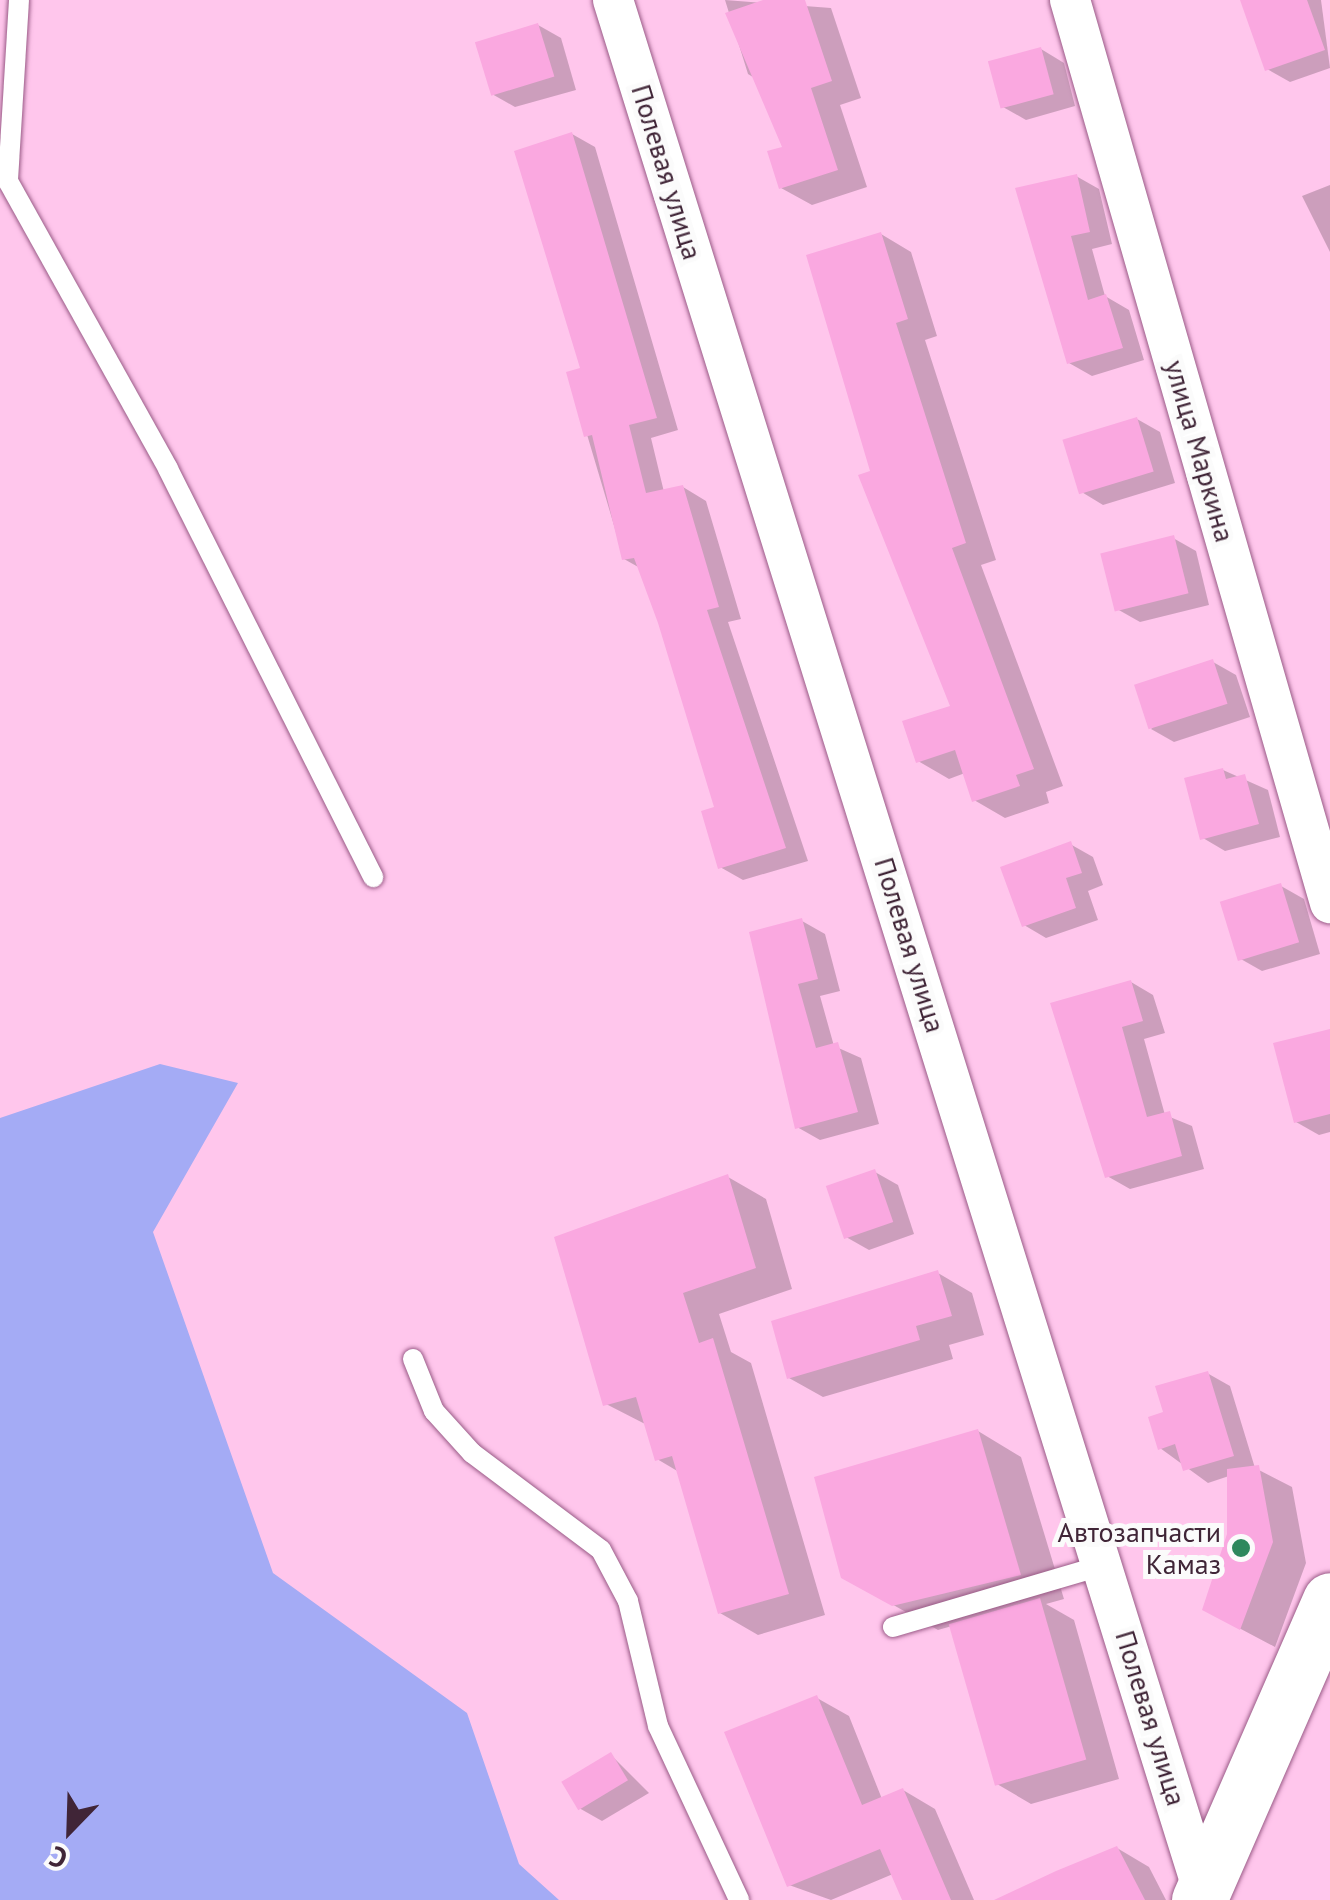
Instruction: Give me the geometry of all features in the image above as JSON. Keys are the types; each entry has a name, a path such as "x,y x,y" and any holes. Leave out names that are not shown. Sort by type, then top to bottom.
{"main road":[{"path":"1201,1895 1330,1600"}],"street":[{"name":"Полевая улица","path":"613,0 1104,1566 1201,1895"},
{"name":"улица Маркина","path":"1070,0 1330,903"}],"lane":[{"path":"19,0 8,181 168,469 373,877"},
{"path":"413,1358 434,1410 472,1453 601,1550 628,1600 658,1726 739,1900"},
{"path":"893,1627 1104,1566"}],"shaded area":[{"path":"160,1064 238,1083 153,1232 273,1573 467,1713 519,1864 559,1900 0,1900 0,1118"}],"building":[{"path":"763,0 805,0 832,81 811,88 838,170 779,189 767,151 782,147 725,13"},
{"path":"1240,0 1307,0 1325,50 1265,71"},
{"path":"538,23 554,77 491,96 475,42"},
{"path":"1041,47 1054,94 1001,109 988,61"},
{"path":"572,132 657,418 629,425 646,493 683,485 719,607 707,610 786,848 718,869 701,811 714,807 634,558 622,560 592,435 584,437 566,372 580,368 514,151"},
{"path":"1077,174 1090,232 1071,236 1088,300 1106,294 1123,348 1067,364 1015,188"},
{"path":"881,232 908,319 896,323 966,543 952,548 1034,769 1016,775 1020,786 972,802 955,750 916,763 902,721 950,706 858,475 870,471 806,255"},
{"path":"1137,417 1154,472 1079,494 1062,440"},
{"path":"1174,535 1189,593 1115,612 1100,553"},
{"path":"1213,659 1228,704 1149,729 1134,685"},
{"path":"1223,768 1226,779 1245,774 1259,824 1200,840 1184,778"},
{"path":"1071,841 1082,873 1066,878 1076,908 1022,927 1000,867"},
{"path":"1281,883 1299,942 1238,961 1220,902"},
{"path":"802,918 818,979 798,984 816,1048 838,1042 858,1112 795,1129 749,932"},
{"path":"1131,980 1143,1021 1122,1027 1147,1117 1170,1111 1182,1156 1105,1178 1050,1003"},
{"path":"1330,1029 1330,1114 1294,1123 1273,1043"},
{"path":"875,1169 893,1222 844,1239 826,1186"},
{"path":"728,1174 756,1268 683,1293 699,1343 713,1338 789,1594 718,1614 672,1456 655,1461 636,1397 603,1406 554,1237"},
{"path":"938,1270 952,1316 916,1326 920,1340 787,1379 771,1321"},
{"path":"1208,1371 1234,1456 1183,1471 1175,1444 1158,1450 1148,1417 1163,1412 1155,1386"},
{"path":"978,1429 1021,1575 892,1606 841,1578 814,1477"},
{"path":"1259,1465 1273,1542 1240,1630 1202,1610 1227,1534 1227,1469"},
{"path":"1040,1598 1086,1759 995,1786 949,1624"},
{"path":"817,1695 862,1805 903,1788 951,1900 902,1900 880,1849 787,1887 724,1732"},
{"path":"611,1752 628,1780 578,1810 561,1782"},
{"path":"1117,1846 1145,1900 994,1900 1056,1871"}],"place":[{"name":"Автозапчасти Камаз","path":"1241,1548"}]}
